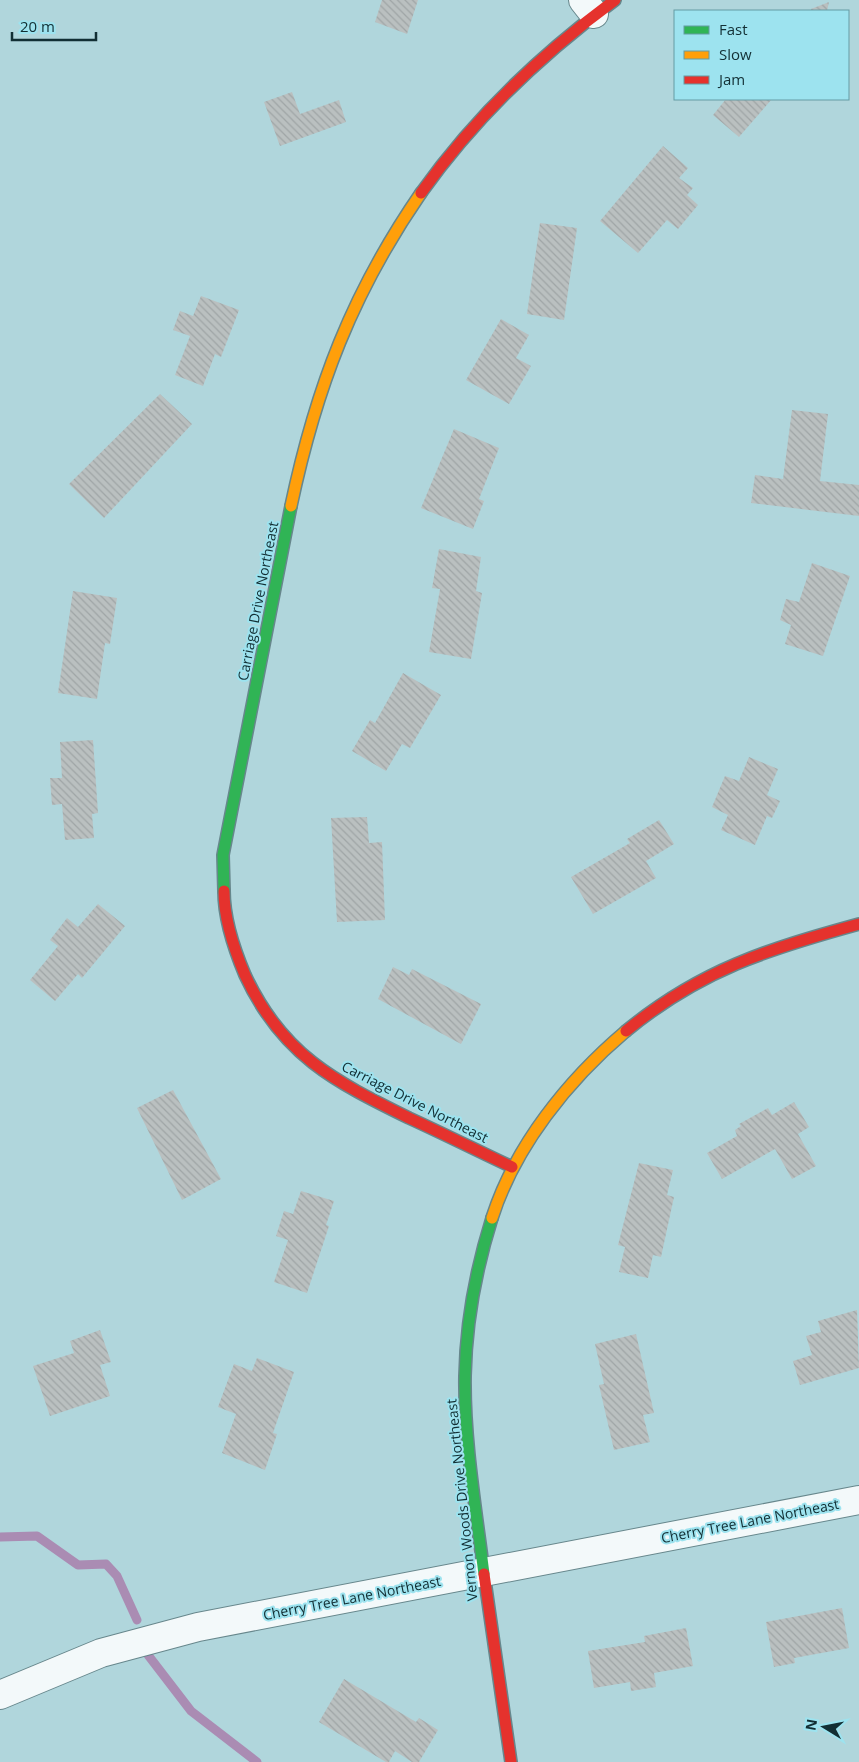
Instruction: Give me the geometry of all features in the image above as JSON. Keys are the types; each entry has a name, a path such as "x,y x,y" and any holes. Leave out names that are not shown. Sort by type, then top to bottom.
{"street":[{"name":"Carriage Drive Northeast","path":"512,1167 346,1087 315,1066 287,1040 257,1000 236,954 224,905 223,855 301,459 323,383 348,321 397,227 451,151 522,74 597,5"},
{"name":"Vernon Woods Drive Northeast","path":"511,1762 483,1572 467,1421 466,1343 482,1249 512,1167 549,1113 593,1062 643,1016 686,987 727,965 772,947 859,924"},
{"name":"Cherry Tree Lane Northeast","path":"0,1695 101,1653 198,1627 859,1500"}],"building":[{"path":"382,0 418,0 407,34 375,22"},
{"path":"829,2 827,10 811,9"},
{"path":"292,92 300,114 339,100 346,122 280,146 264,102"},
{"path":"725,100 771,100 739,137 713,115"},
{"path":"663,146 688,168 679,178 693,188 687,195 698,205 678,229 667,220 638,253 600,221"},
{"path":"540,223 577,228 564,320 527,314"},
{"path":"201,296 239,310 221,357 215,354 203,386 175,375 190,336 173,330 180,311 193,316"},
{"path":"501,319 529,335 516,358 531,366 509,404 466,380"},
{"path":"160,394 192,424 104,518 69,484"},
{"path":"792,410 828,414 820,481 859,485 859,516 751,503 755,475 783,479"},
{"path":"454,429 499,448 479,499 484,501 473,529 421,508"},
{"path":"439,549 481,557 476,591 482,593 471,659 429,652 440,589 432,588"},
{"path":"812,563 850,576 823,656 785,644 791,625 780,620 786,599 799,602"},
{"path":"73,591 117,598 110,644 105,643 97,699 58,693"},
{"path":"403,673 441,695 410,748 402,744 386,771 352,751 370,720 375,723"},
{"path":"93,740 98,813 92,814 94,838 65,840 62,804 52,805 50,778 62,778 60,742"},
{"path":"749,757 778,769 767,795 780,801 772,818 767,816 755,845 721,830 728,815 712,807 725,776 739,781"},
{"path":"367,817 369,843 382,842 385,920 337,922 331,818"},
{"path":"659,820 674,844 646,861 656,878 593,914 571,877 630,843 627,839"},
{"path":"98,904 125,926 82,978 78,974 55,1001 30,980 58,946 50,940 67,918 78,927"},
{"path":"393,967 409,975 412,969 481,1004 461,1044 378,999"},
{"path":"173,1090 221,1179 182,1200 137,1108"},
{"path":"794,1102 809,1127 798,1134 816,1166 792,1179 775,1149 722,1179 707,1153 737,1136 735,1130 741,1126 739,1124 768,1108 772,1115"},
{"path":"639,1163 673,1170 667,1195 674,1197 661,1257 653,1255 648,1278 619,1272 625,1247 618,1245"},
{"path":"301,1191 334,1201 326,1225 329,1226 307,1293 274,1282 288,1240 276,1236 284,1211 293,1214"},
{"path":"857,1310 859,1368 800,1385 793,1361 812,1355 806,1336 821,1332 818,1321"},
{"path":"100,1330 111,1362 100,1365 110,1396 50,1416 33,1366 74,1353 70,1341"},
{"path":"636,1334 654,1413 643,1415 650,1442 614,1450 599,1385 604,1384 595,1344"},
{"path":"257,1358 294,1372 273,1433 277,1434 265,1470 222,1453 236,1414 218,1407 234,1364 252,1371"},
{"path":"842,1608 849,1648 794,1658 795,1663 774,1667 766,1622"},
{"path":"686,1628 693,1666 654,1673 656,1687 631,1691 630,1682 594,1688 588,1651 645,1642 644,1636"},
{"path":"344,1679 416,1722 419,1718 438,1730 419,1762 412,1762 395,1751 389,1762 386,1762 319,1722"}],"waterway":[{"path":"0,1537 37,1536 78,1565 106,1564 117,1576 137,1620"},
{"path":"148,1655 191,1711 257,1762"}],"traffic: fast":[{"path":"224,891 223,855 291,506"},
{"path":"484,1574 468,1450 465,1376 467,1336 473,1296 492,1218"}],"traffic: slow":[{"path":"291,506 312,421 340,343 356,305 375,268 421,193"},
{"path":"492,1218 514,1165 546,1116 584,1071 626,1031"}],"traffic: jam":[{"path":"421,193 486,113 510,89 535,65 615,0"},
{"path":"224,891 224,902 230,934 245,975 260,1003 293,1046 334,1078 357,1091 512,1167"},
{"path":"626,1031 681,992 736,964 795,943 859,924"},
{"path":"484,1574 511,1762"}]}
